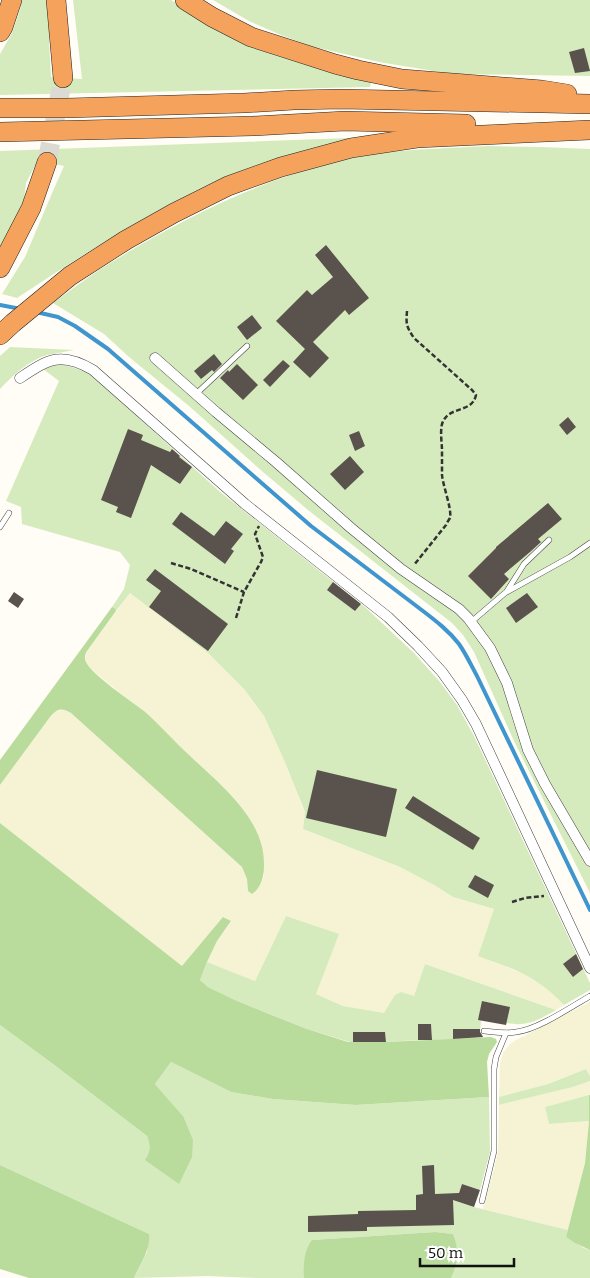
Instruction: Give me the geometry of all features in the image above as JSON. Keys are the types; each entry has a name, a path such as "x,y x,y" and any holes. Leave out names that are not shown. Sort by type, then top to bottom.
{"highway":[{"path":"0,32 12,0"},
{"path":"56,0 63,78"},
{"path":"185,0 212,17 251,37 358,70 402,79 542,90 590,98"},
{"path":"0,108 68,108 341,99 590,104"},
{"path":"0,132 254,126 345,121 590,128"},
{"path":"0,335 70,276 126,240 228,186 280,167 350,148 417,138 590,128"},
{"path":"1,266 31,208 47,162"}],"street":[{"path":"20,378 40,364 53,360 63,358 83,364 102,378 245,504 388,617 418,646 442,672 476,724 590,968"},
{"path":"155,358 352,528 408,573 459,609 471,622 490,648 507,683 528,750 545,784 590,861"}],"lane":[{"path":"196,394 247,346"},
{"path":"0,527 9,513"},
{"path":"505,593 524,564 549,540"},
{"path":"471,622 505,593 570,557 590,543"},
{"path":"484,1031 506,1033 518,1032 534,1027 590,996"},
{"path":"482,1200 494,1151 494,1069 496,1057 506,1033"}],"path":[{"path":"407,311 406,323 408,330 414,338 472,390 476,396 475,401 470,406 451,412 442,423 442,475 450,508 450,518 408,573"},
{"path":"236,618 244,592 263,557 254,534 264,519"},
{"path":"171,563 192,569 244,592"},
{"path":"512,902 533,896 556,896"}],"shaded area":[{"path":"130,593 208,653 244,689 264,716 305,813 303,829 400,867 453,897 494,909 507,967 539,983 564,1005 556,1010 425,964 414,996 389,1006 384,1014 343,1006 316,994 286,916 255,981 207,962 217,941 231,922 224,917 183,967 0,823 0,785 50,717 55,712 64,709 71,713 242,867 247,879 248,891 261,884 264,875 239,804 145,713 91,669 86,662 87,651"},
{"path":"590,1002 590,1076 586,1069 548,1084 499,1097 500,1064 503,1053 509,1045"},
{"path":"590,1081 590,1095 545,1107 549,1124 589,1121 585,1163 568,1230 483,1209 498,1151 499,1105"}],"green space":[{"path":"22,0 48,0 51,77 82,79 73,0 171,0 217,29 274,55 371,82 370,87 0,95 0,54 12,33"},
{"path":"213,0 590,0 590,76 452,74 379,62 310,46 249,21"},
{"path":"348,138 347,141 262,164 213,182 135,224 17,298 2,294 25,257 64,166 38,160 26,183 24,199 0,250 0,151"},
{"path":"488,146 590,149 590,893 514,741 474,652 463,635 452,623 308,510 104,334 53,303 99,270 183,221 242,194 302,171 371,154"},
{"path":"10,347 74,350 47,355 33,361 0,389 0,356"},
{"path":"55,364 65,365 93,376 219,491 365,607 414,653 440,682 457,705 474,736 590,983 590,990 564,1005 526,975 478,956 494,909 453,897 400,867 303,829 305,812 284,760 264,716 244,689 208,653 130,593 116,611 112,607 124,589 130,565 120,552 22,524 21,507 6,501 59,381 43,369"},
{"path":"112,607 116,611 86,652 86,662 104,681 155,721 226,790 248,816 262,847 264,864 262,881 252,894 248,891 247,879 242,867 68,711 59,710 50,717 0,785 0,760"},
{"path":"0,823 182,966 223,917 231,921 217,941 200,980 208,987 235,1000 307,1029 348,1042 491,1037 496,1039 497,1042 489,1054 487,1062 489,1097 356,1105 273,1099 231,1092 171,1062 155,1084 183,1116 193,1140 192,1157 179,1184 145,1160 150,1148 147,1136 0,1025"},
{"path":"286,916 339,934 316,994 343,1006 384,1013 395,995 401,992 414,996 425,964 556,1010 532,1022 514,1024 506,1023 509,1007 482,1001 480,1037 472,1038 471,1029 453,1029 453,1039 432,1040 431,1024 419,1024 418,1040 386,1042 385,1032 354,1032 353,1043 307,1029 235,1000 208,987 200,980 207,962 255,981"},
{"path":"0,1025 147,1136 151,1145 149,1155 183,1116 155,1084 171,1062 231,1092 273,1099 356,1105 489,1097 490,1152 480,1190 462,1184 456,1201 568,1230 566,1237 590,1250 590,1278 451,1278 457,1261 457,1251 452,1234 435,1232 312,1240 304,1278 207,1276 134,1278 147,1252 149,1234 0,1165"},
{"path":"586,1069 590,1076 590,1081 499,1105 499,1097 548,1084"},
{"path":"589,1095 589,1121 549,1124 545,1107"},
{"path":"589,1095 590,1250 566,1237 585,1163 589,1121"},
{"path":"0,1165 149,1234 147,1251 134,1278 29,1278 0,1269"},
{"path":"435,1232 453,1234 457,1256 456,1267 451,1278 304,1278 307,1248 312,1240"}],"building":[{"path":"584,48 590,71 575,73 569,52"},
{"path":"326,245 369,298 349,315 345,310 313,342 329,358 310,378 293,362 305,349 276,321 307,290 312,295 333,277 315,255"},
{"path":"252,315 262,328 247,340 237,327"},
{"path":"214,354 222,364 214,372 212,370 201,379 194,371"},
{"path":"283,360 290,366 270,387 263,380"},
{"path":"237,364 258,385 243,400 220,378"},
{"path":"568,417 576,427 567,435 559,425"},
{"path":"128,429 143,435 141,440 170,452 172,449 192,467 180,484 151,465 131,518 116,512 118,507 101,500"},
{"path":"359,431 365,446 355,451 349,435"},
{"path":"350,456 364,472 345,490 330,474"},
{"path":"548,503 562,519 538,539 541,542 504,574 509,579 491,599 468,576 496,547"},
{"path":"181,512 214,536 226,521 243,534 231,549 234,551 225,564 172,524"},
{"path":"155,569 228,624 208,651 149,607 161,591 146,580"},
{"path":"333,582 361,604 355,611 327,590"},
{"path":"14,592 24,599 18,608 8,601"},
{"path":"527,593 538,607 516,623 506,608"},
{"path":"317,770 397,789 386,837 306,818"},
{"path":"413,796 480,838 473,850 405,808"},
{"path":"475,875 494,885 488,898 468,887"},
{"path":"576,954 583,969 573,977 563,964"},
{"path":"482,1001 510,1007 506,1025 478,1020"},
{"path":"418,1024 431,1024 432,1040 418,1040"},
{"path":"453,1029 480,1029 483,1037 453,1039"},
{"path":"353,1032 385,1032 386,1042 353,1042"},
{"path":"434,1165 435,1194 459,1193 462,1184 480,1190 474,1207 453,1200 454,1225 367,1227 367,1231 308,1232 308,1216 358,1214 358,1211 416,1210 416,1195 423,1194 422,1166"}],"waterway":[{"path":"0,305 21,309"},
{"path":"36,312 58,317 75,326 108,349 311,526 428,615 451,635 462,648 477,676 590,910"}],"tunnel":[{"path":"47,162 63,78"}]}
